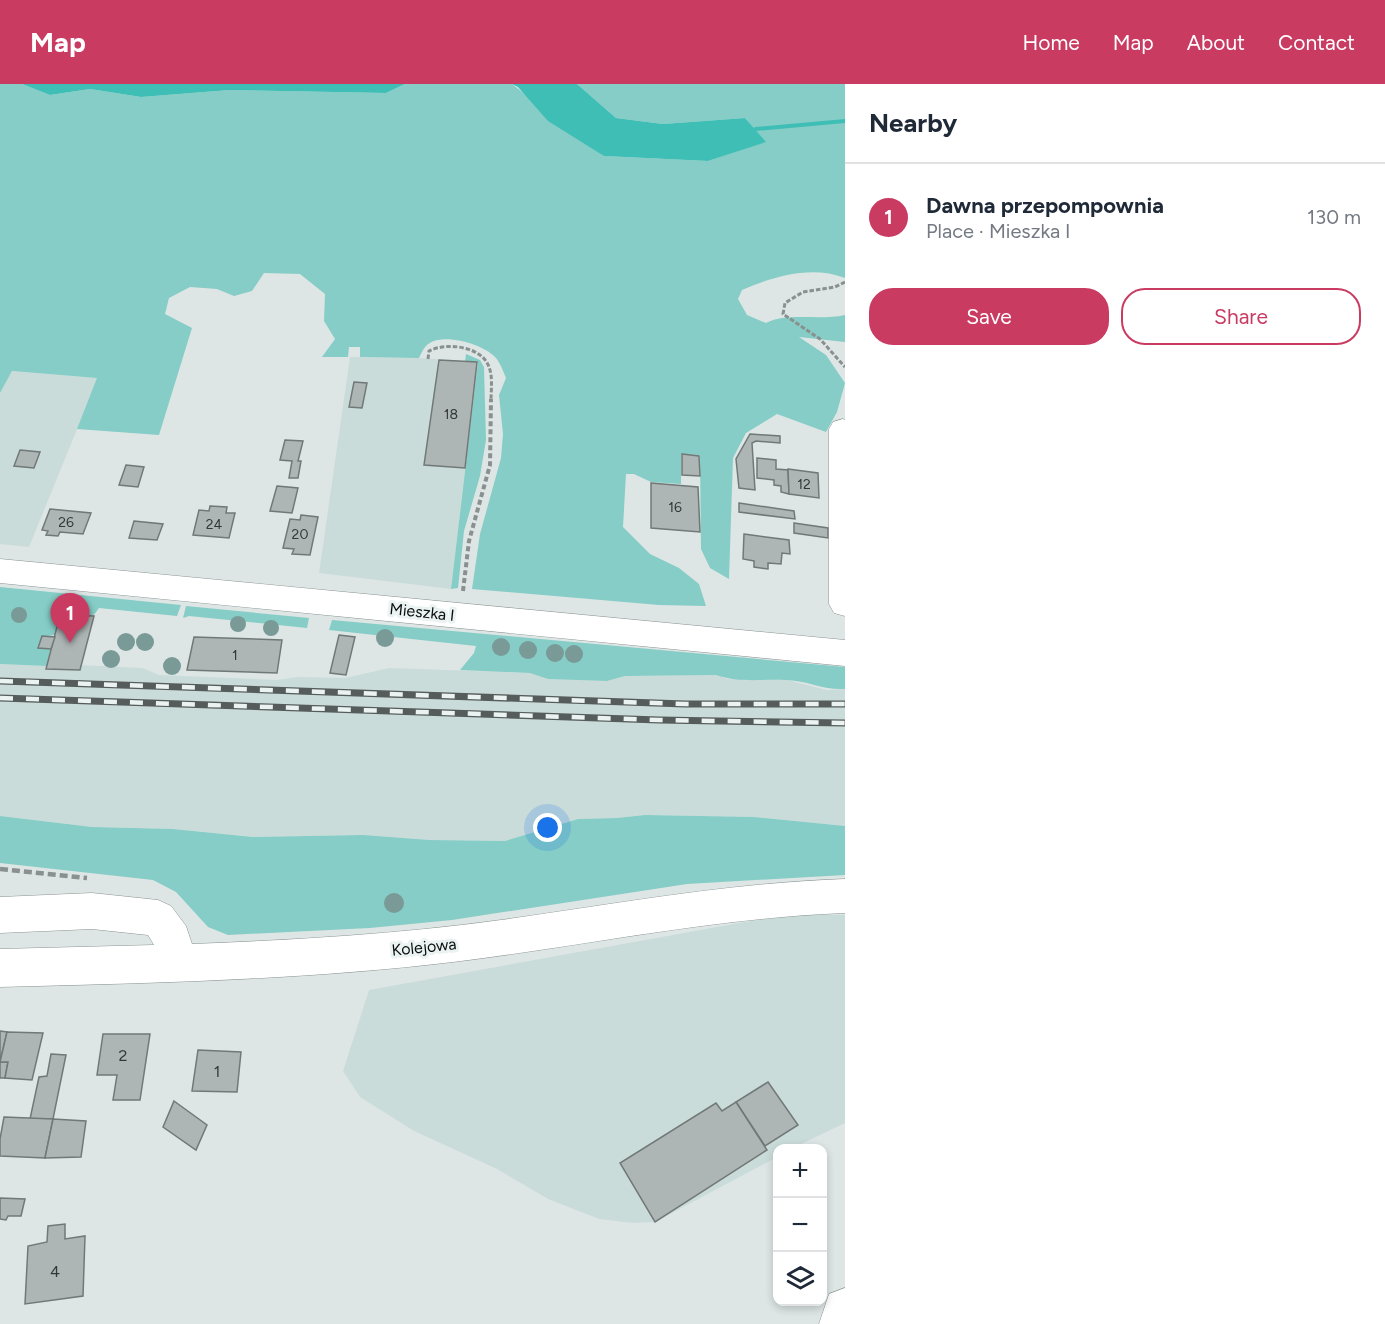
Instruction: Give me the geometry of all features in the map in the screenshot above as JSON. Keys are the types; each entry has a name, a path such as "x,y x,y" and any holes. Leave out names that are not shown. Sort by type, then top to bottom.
{"street":[{"path":"843,429 845,604"},
{"name":"Mieszka I","path":"0,571 845,653"},
{"name":"Kolejowa","path":"0,968 174,963 401,950 507,938 672,911 845,896"},
{"path":"0,915 92,911 158,918 173,939 174,963"},
{"path":"841,1324 845,1310"}],"path":[{"path":"845,282 835,287 803,292 785,303 783,314 820,339 845,367"},
{"path":"428,359 429,351 440,345 474,351 485,358 492,372 493,431 490,466 469,541 459,615"},
{"path":"0,869 88,878"}],"shaded area":[{"path":"0,84 22,84 50,95 90,89 141,97 230,90 386,93 405,84 512,84 604,156 708,161 765,142 745,118 663,124 616,118 577,84 845,84 845,278 819,272 793,274 767,280 742,290 738,299 747,315 766,323 784,318 845,315 845,342 799,337 826,355 845,383 837,412 826,432 777,414 746,433 733,458 729,579 710,568 701,549 700,455 681,454 681,484 651,482 634,474 626,474 623,527 650,554 679,568 699,584 706,606 659,605 472,589 480,534 501,458 503,434 499,395 506,378 497,359 489,352 472,344 451,339 432,342 426,346 419,358 360,357 360,347 349,347 348,357 322,357 335,339 324,321 325,294 300,274 264,273 252,291 234,296 217,289 190,287 169,298 165,314 192,328 159,435 77,429 97,378 12,371 0,393"},
{"path":"22,84 405,84 386,93 230,90 141,97 90,89 50,95"},
{"path":"512,84 577,84 616,118 663,124 745,118 766,142 708,161 604,156 548,121 518,87"},
{"path":"466,354 480,360 484,367 486,440 480,476 464,531 458,588 451,589 478,362 465,362"},
{"path":"350,357 478,362 451,589 319,573"},
{"path":"11,371 98,378 29,547 0,544 0,393"},
{"path":"0,587 181,605 177,616 99,608 89,619 66,632 42,636 39,648 51,649 47,666 0,664"},
{"path":"186,606 309,618 307,628 189,616 183,618"},
{"path":"332,620 845,667 845,689 828,688 793,680 742,680 716,675 625,676 607,681 548,679 530,673 460,670 474,653 476,646 329,630"},
{"path":"0,664 79,670 81,665 143,668 159,675 277,680 297,677 345,678 389,668 531,673 548,679 607,681 625,676 716,675 728,679 787,680 827,690 845,689 845,826 754,817 645,815 578,819 505,841 430,840 363,835 253,837 173,829 92,827 0,816"},
{"path":"645,815 754,817 845,826 845,875 687,884 452,920 370,928 228,935 208,927 176,892 153,880 0,863 0,816 92,827 173,829 253,837 363,835 430,840 505,841 578,819"},
{"path":"789,914 845,915 845,1123 801,1144 773,1144 773,1159 655,1222 633,1223 599,1219 548,1199 497,1169 414,1131 360,1097 343,1071 369,990"}],"building":[{"path":"439,360 477,362 465,468 424,465"},
{"path":"354,382 367,383 362,408 349,407"},
{"path":"750,434 780,436 780,443 756,441 752,443 755,490 739,488 736,459"},
{"path":"285,440 303,441 298,461 301,461 298,478 289,478 292,461 280,460"},
{"path":"20,450 40,452 34,468 14,466"},
{"path":"682,454 699,456 700,476 682,475"},
{"path":"757,458 776,460 776,469 788,470 789,494 781,492 781,486 774,485 774,480 757,478"},
{"path":"126,465 144,467 138,487 119,485"},
{"path":"788,469 818,473 819,498 789,494"},
{"path":"651,483 698,487 700,532 651,528"},
{"path":"277,486 298,488 292,513 270,511"},
{"path":"739,503 794,511 795,519 739,512"},
{"path":"210,506 227,507 226,513 235,513 229,538 193,535 199,510 209,511"},
{"path":"50,509 91,513 83,534 60,532 58,536 46,535 48,531 42,530"},
{"path":"301,515 318,517 310,555 292,554 294,549 283,548 290,519 300,520"},
{"path":"134,521 163,524 157,540 129,538"},
{"path":"794,523 828,528 828,538 794,533"},
{"path":"744,534 789,540 790,554 782,553 781,564 768,563 768,569 754,567 754,561 743,559"},
{"path":"60,615 94,616 80,670 46,669"},
{"path":"339,635 355,637 346,675 330,673"},
{"path":"42,636 55,637 51,649 38,648"},
{"path":"194,637 282,640 277,673 187,670"},
{"path":"0,1031 7,1032 0,1062"},
{"path":"7,1032 43,1033 32,1080 5,1078 8,1062 0,1062"},
{"path":"103,1034 150,1034 140,1100 113,1100 117,1075 97,1075"},
{"path":"198,1050 241,1052 237,1092 192,1091"},
{"path":"51,1054 66,1055 53,1119 30,1119 39,1077 47,1076"},
{"path":"0,1062 8,1062 5,1078 0,1078"},
{"path":"768,1082 798,1125 765,1146 736,1102"},
{"path":"174,1101 207,1125 196,1150 163,1127"},
{"path":"736,1102 767,1150 655,1222 620,1163 716,1103 722,1111"},
{"path":"4,1117 53,1119 45,1158 0,1156"},
{"path":"53,1119 86,1121 81,1157 45,1158"},
{"path":"0,1198 25,1199 21,1216 8,1216 6,1220 0,1219"},
{"path":"65,1224 65,1239 85,1236 83,1296 25,1304 28,1246 47,1242 48,1226"}],"waterway":[{"path":"755,129 845,121"}],"railway":[{"path":"0,681 685,704 845,704"},
{"path":"0,698 659,720 845,723"}],"place":[{"name":"Dawna przepompownia","path":"70,643"}]}
